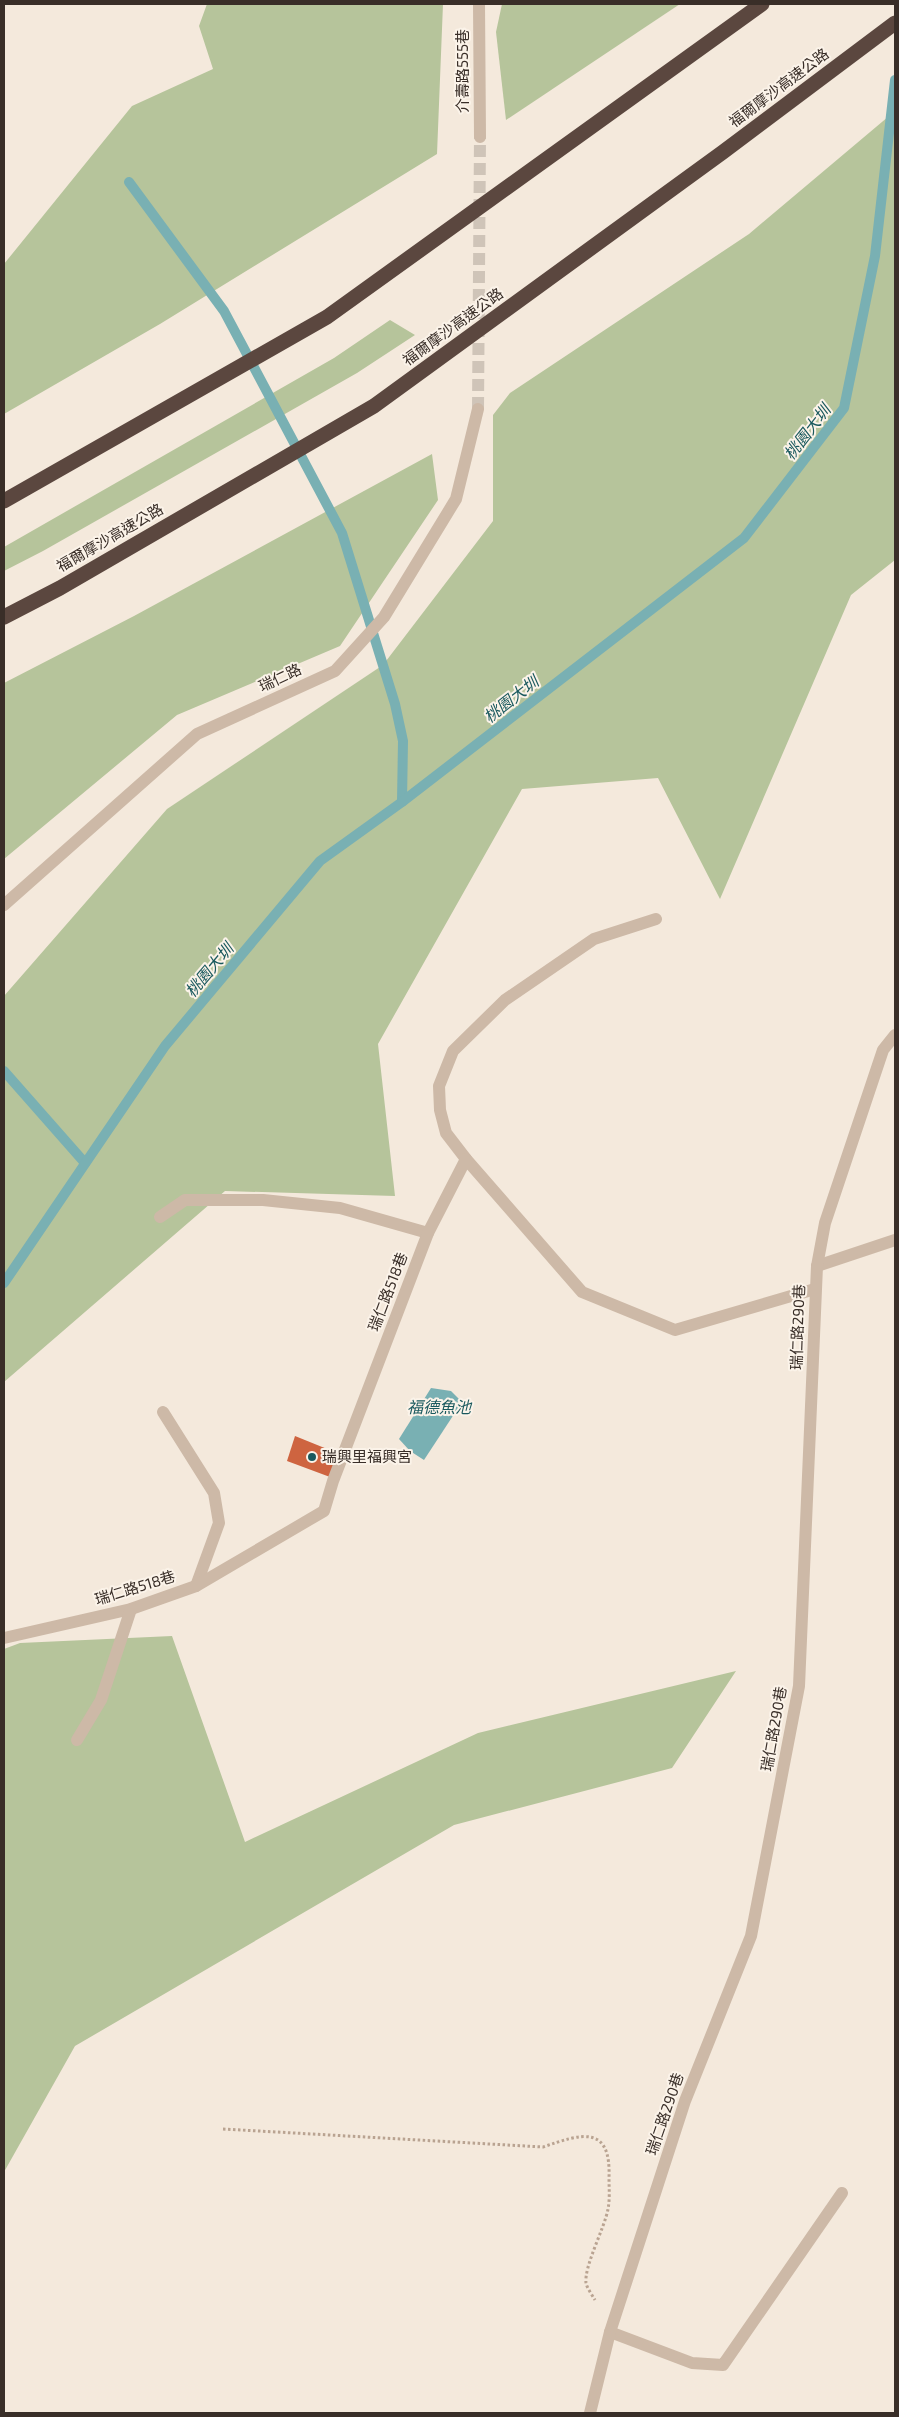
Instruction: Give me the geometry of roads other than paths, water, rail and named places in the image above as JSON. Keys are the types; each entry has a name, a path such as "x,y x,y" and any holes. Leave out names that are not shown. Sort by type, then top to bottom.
{"highway":[{"path":"4,501 327,317 762,4"},
{"name":"福爾摩沙高速公路","path":"4,617 60,588 374,406 724,152 895,23"}],"street":[{"name":"介壽路555巷","path":"479,4 480,138"},
{"name":"瑞仁路","path":"4,906 198,734 335,671 384,617 456,499 478,408"},
{"path":"656,919 594,939 505,1000 453,1050 439,1086 440,1110 446,1133 466,1159 582,1292 675,1330 815,1289"},
{"name":"瑞仁路290巷","path":"590,2413 610,2332 685,2101 751,1936 798,1686 817,1266 825,1223 883,1050 895,1035"},
{"name":"瑞仁路518巷","path":"4,1638 131,1609 196,1586 324,1512 333,1481 428,1233 466,1159"},
{"path":"160,1217 185,1200 263,1200 340,1208 428,1233"},
{"path":"817,1266 895,1240"},
{"path":"163,1412 214,1493 220,1523 196,1586"},
{"path":"77,1740 102,1700 131,1609"},
{"path":"610,2332 692,2363 724,2365 842,2194"}],"water":[{"name":"福德魚池","path":"431,1388 451,1391 462,1402 424,1460 410,1451 399,1439"}],"waterway":[{"name":"桃園大圳","path":"4,1283 165,1046 320,861 402,802 744,538 844,408 875,256 895,80"},
{"path":"129,182 224,311 342,533 395,704 403,741 402,802"},
{"path":"4,1071 85,1163"}],"tunnel":[{"path":"478,409 480,137"}],"place":[{"name":"瑞興里福興宮","path":"312,1457"}]}
